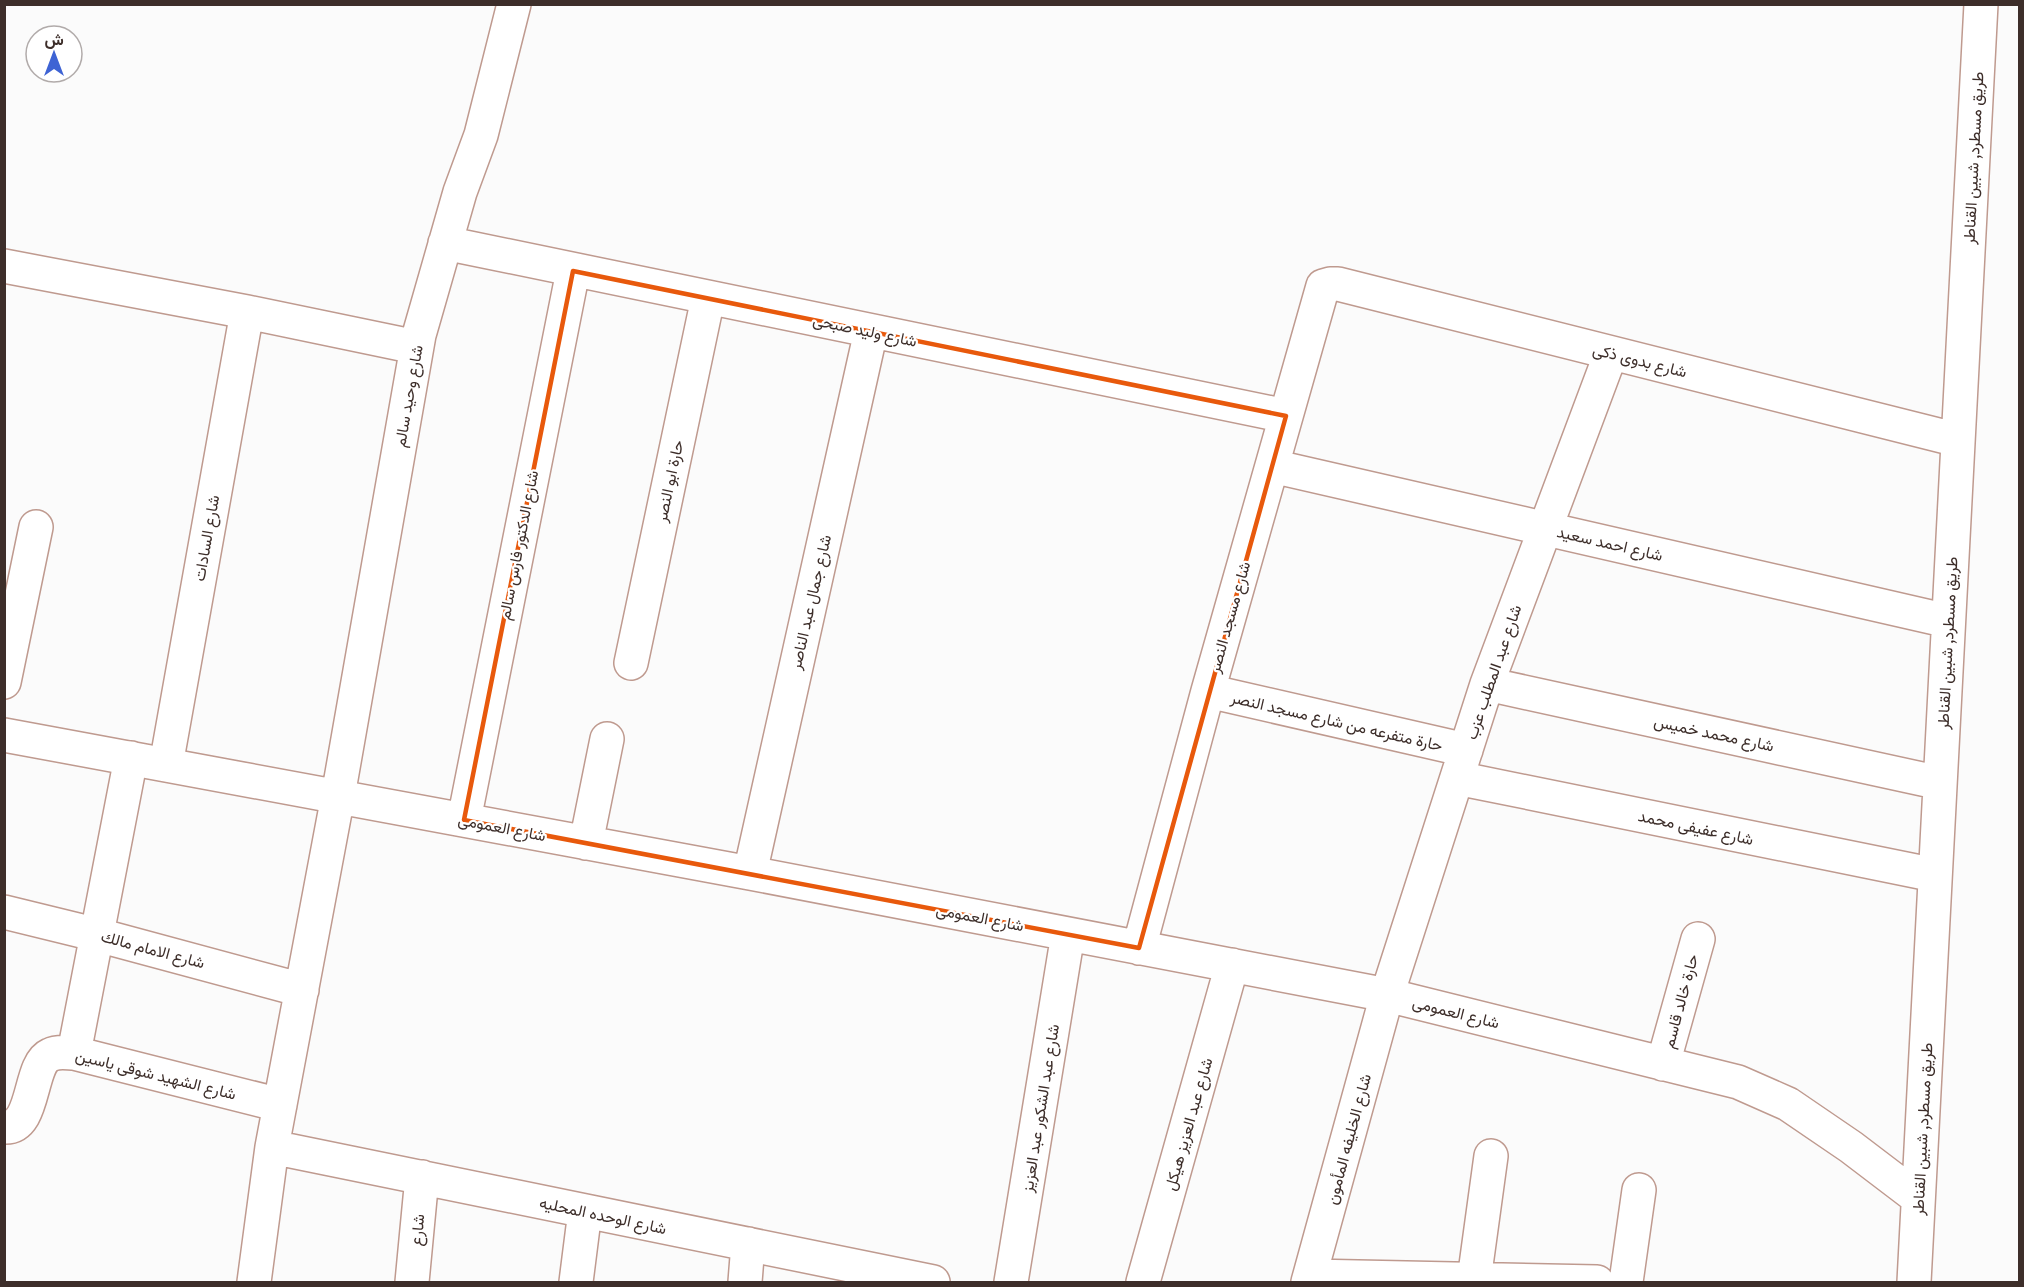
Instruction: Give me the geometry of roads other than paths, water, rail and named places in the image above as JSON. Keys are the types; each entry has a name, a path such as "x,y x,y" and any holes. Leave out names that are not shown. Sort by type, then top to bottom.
{"street":[{"name":"شارع وحيد سالم","path":"254,1282 280,1105 338,796 416,347 460,192 481,135 514,4"},
{"name":"طريق مسطرد, شبين القناطر","path":"1914,1282 1981,4"},
{"name":"شارع وليد صبحى","path":"445,243 1286,416"},
{"path":"4,266 416,347"},
{"name":"شارع الدكتور فارس سالم","path":"464,820 573,271"},
{"name":"شارع بدوى ذكى","path":"1323,286 1338,284 1958,440"},
{"name":"شارع مسجد النصر","path":"1139,948 1208,691 1323,286"},
{"name":"حارة ابو النصر","path":"630,663 708,298"},
{"name":"شارع السادات","path":"166,765 247,312"},
{"name":"شارع جمال عبد الناصر","path":"750,873 870,331"},
{"name":"شارع عبد المطلب عزب","path":"1387,995 1487,684 1611,353"},
{"name":"شارع احمد سعيد","path":"1272,466 1948,621"},
{"path":"4,682 36,527"},
{"name":"شارع محمد خميس","path":"1487,684 1940,783"},
{"name":"حارة متفرعه من شارع مسجد النصر","path":"1208,691 1462,764"},
{"name":"شارع العمومى","path":"4,735 750,873 1387,995 1738,1082 1788,1104 1851,1147 1918,1198"},
{"path":"586,843 607,739"},
{"path":"74,1053 131,758"},
{"name":"شارع عفيفى محمد","path":"1462,764 1935,875"},
{"name":"شارع الامام مالك","path":"4,912 98,934 302,990"},
{"name":"شارع عبد الشكور عبد العزيز","path":"1011,1282 1068,934"},
{"name":"حارة خالد قاسم","path":"1663,1064 1698,939"},
{"name":"شارع عبد العزيز هيكل","path":"1143,1282 1232,965"},
{"name":"شارع الخليفه المأمون","path":"1309,1279 1387,995"},
{"name":"شارع الشهيد شوقى ياسين","path":"4,1127 16,1124 24,1116 41,1065 48,1056 57,1053 74,1053 280,1105"},
{"name":"شارع الوحده المحليه","path":"273,1147 913,1280"},
{"path":"1474,1280 1491,1156"},
{"name":"شارع","path":"412,1282 422,1177"},
{"path":"1626,1282 1639,1190"},
{"path":"576,1282 585,1211"},
{"path":"744,1282 748,1244"},
{"path":"1309,1279 1598,1282"}]}
